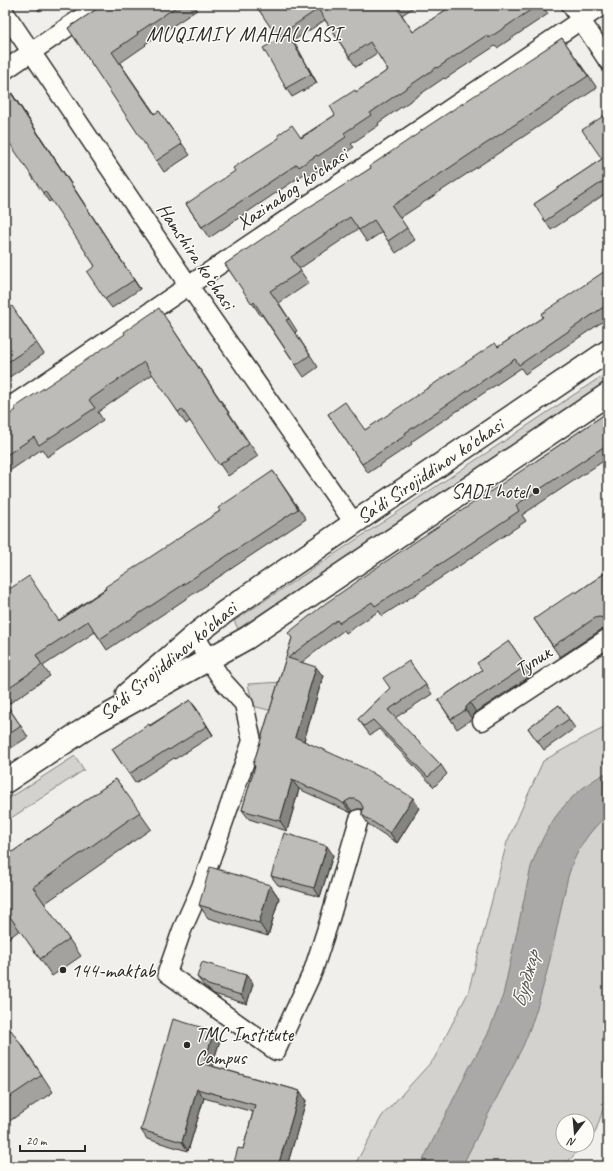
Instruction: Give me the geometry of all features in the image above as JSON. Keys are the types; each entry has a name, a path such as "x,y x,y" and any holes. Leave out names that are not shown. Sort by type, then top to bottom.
{"street":[{"path":"5,70 100,5"},
{"path":"571,5 608,61"},
{"name":"Xazinabog‘ ko‘chasi","path":"5,410 603,5"},
{"name":"Hamshira ko‘chasi","path":"5,13 189,286 354,523"},
{"name":"Sa'di Sirojiddinov ko'chasi","path":"94,723 195,635 226,612 354,523 608,351"},
{"name":"Sa'di Sirojiddinov ko'chasi","path":"94,723 247,638 608,394"},
{"path":"195,635 223,681 244,704 252,741 201,887 182,930 167,973 276,1050 313,971 359,819"},
{"name":"Тупик","path":"482,721 608,638"},
{"path":"5,782 94,723"}],"shaded area":[{"path":"608,372 608,383 238,629 234,621"},
{"path":"283,682 272,711 253,706 248,684"},
{"path":"608,726 608,1095 595,1133 595,1113 555,1113 555,1153 576,1153 564,1166 354,1166 382,1116 434,1059 468,993 507,842 543,761"},
{"path":"75,756 84,770 5,822 5,801"}],"water":[{"name":"Бурджар","path":"608,772 608,815 588,835 574,859 568,877 544,984 523,1046 462,1166 420,1166 471,1064 487,1036 503,995 531,867 543,837 560,811 581,789"}],"building":[{"path":"103,5 179,5 112,52 154,114 159,111 182,144 156,161 68,28"},
{"path":"260,5 395,5 413,32 453,5 538,5 489,38 487,35 437,67 370,113 371,115 344,133 346,137 318,156 317,155 299,167 297,164 202,227 186,204 235,171 233,168 279,138 278,135 292,125 301,138 335,115 330,106 355,90 356,92 388,70 370,42 349,56 318,9 277,37 257,7"},
{"path":"288,34 311,74 286,88 263,48"},
{"path":"562,38 588,76 392,206 407,228 388,241 374,220 359,230 350,217 291,257 301,271 270,291 289,319 286,320 310,355 296,365 254,302 252,304 225,264 306,209 371,168 370,166 419,132"},
{"path":"5,84 134,280 105,299 87,272 95,266 45,191 43,193 5,136"},
{"path":"608,113 608,178 545,221 534,204 602,159 582,130"},
{"path":"608,269 608,304 519,365 515,359 405,433 406,435 362,464 328,414 345,402 365,430 495,343 498,347 543,317 541,314"},
{"path":"12,306 36,343 5,364 5,311"},
{"path":"159,308 249,444 219,465 182,409 178,412 144,362 89,400 95,408 39,445 34,437 5,456 5,418 16,410 14,408 125,334 124,332"},
{"path":"608,412 608,444 516,505 519,511 452,556 375,606 372,602 339,623 337,620 288,658 316,667 295,737 366,769 413,798 390,833 362,815 363,807 360,802 355,799 350,799 344,804 292,780 280,821 242,810 255,766 253,765 292,638 288,633 358,580"},
{"path":"273,471 298,509 100,639 88,621 36,655 42,665 5,690 5,592 29,576 59,621 106,589 105,587 220,511 218,508"},
{"path":"608,571 608,620 599,617 595,618 553,646 534,619"},
{"path":"509,641 526,666 470,703 466,707 466,710 451,719 438,700 482,670 477,663"},
{"path":"409,661 426,685 388,710 441,765 428,777 373,720 364,726 358,719 390,688 383,678"},
{"path":"190,700 207,726 129,774 112,749 149,724 150,726"},
{"path":"5,703 21,726 5,737"},
{"path":"559,705 569,719 537,741 528,728"},
{"path":"116,779 140,812 33,887 69,939 40,959 8,914 5,916 5,851 8,855"},
{"path":"284,833 327,846 314,888 271,876"},
{"path":"210,867 270,885 259,923 199,905"},
{"path":"202,962 246,975 241,995 208,985 197,977"},
{"path":"173,1019 214,1031 204,1064 300,1091 278,1166 233,1166 238,1148 243,1149 255,1105 197,1089 182,1142 141,1130"},
{"path":"11,1030 42,1075 5,1100 5,1034"}],"place":[{"name":"SADI hotel","path":"536,491"},
{"name":"144-maktab","path":"63,970"},
{"name":"TMC Institute Campus","path":"187,1045"}],"district":[{"name":"MUQIMIY MAHALLASI","path":"244,34"}]}
